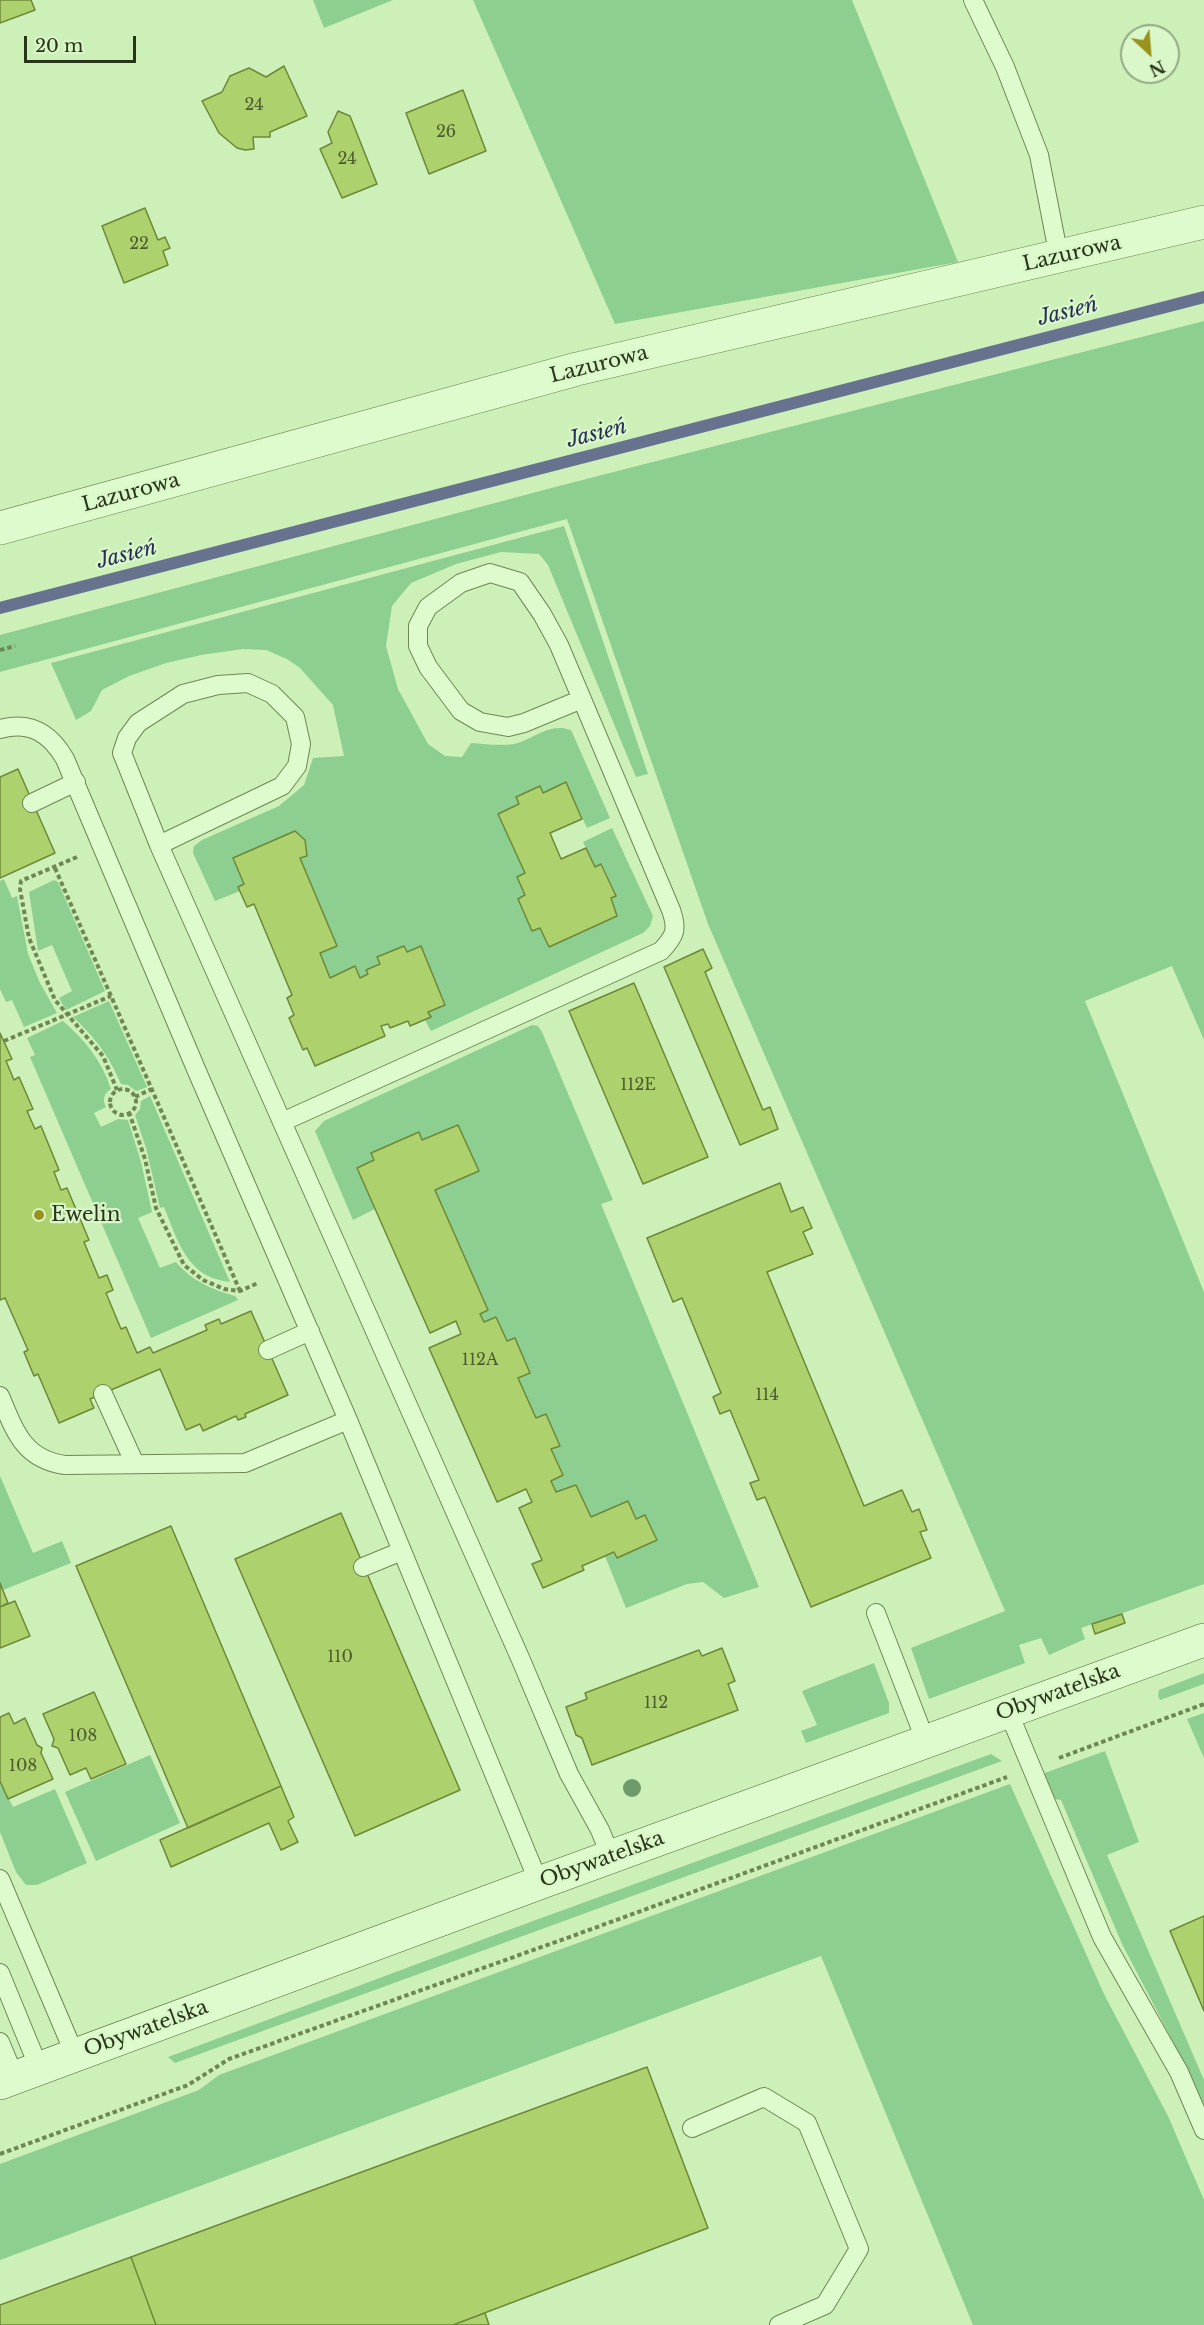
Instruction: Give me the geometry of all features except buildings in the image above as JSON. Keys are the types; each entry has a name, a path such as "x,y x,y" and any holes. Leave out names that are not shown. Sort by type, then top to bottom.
{"main road":[{"name":"Lazurowa","path":"0,528 577,369 1204,222"},
{"name":"Obywatelska","path":"18,2076 1204,1640"}],"lane":[{"path":"973,0 1005,67 1040,155 1059,257"},
{"path":"282,1122 661,951 673,938 675,923 671,910 582,699 559,645 542,614 520,582 490,573 461,583 428,607 418,627 418,646 428,667 461,711 480,722 508,727 524,723 582,699"},
{"path":"159,845 282,786 297,766 301,744 295,717 272,694 248,683 218,685 183,694 138,723 127,738 122,753 159,845 521,1660 569,1774 611,1857"},
{"path":"0,729 27,726 46,734 59,748 76,782 348,1420 539,1883"},
{"path":"32,803 76,782"},
{"path":"268,1350 310,1331"},
{"path":"103,1394 135,1464"},
{"path":"0,1396 16,1430 31,1453 53,1463 65,1465 245,1463 348,1420"},
{"path":"363,1567 402,1551"},
{"path":"876,1613 926,1742"},
{"path":"1008,1711 1102,1937 1179,2072 1204,2130"},
{"path":"0,1879 75,2055"},
{"path":"2,1983 25,2035 18,2076"},
{"path":"0,2043 18,2076"},
{"path":"692,2128 764,2097 807,2123 859,2249 825,2305 779,2325"}],"path":[{"path":"0,650 15,646"},
{"path":"103,846 21,881 20,889 29,938 55,1000 103,1056 117,1090"},
{"path":"55,867 240,1291"},
{"path":"4,1041 111,996"},
{"path":"125,1089 135,1096 136,1104 129,1112 122,1115 111,1108 111,1096 117,1090 125,1089"},
{"path":"135,1096 152,1089"},
{"path":"129,1112 145,1160 156,1208 184,1265 203,1280 224,1289 240,1291 284,1272"},
{"path":"0,2154 188,2085 230,2059 1204,1704"}],"green space":[{"path":"313,0 393,0 324,28"},
{"path":"473,0 852,0 958,262 615,324"},
{"path":"1204,321 1204,1040 1172,966 1085,1001 1204,1292 1204,1584 1081,1628 1085,1639 1049,1655 1041,1638 1019,1645 1025,1663 929,1699 911,1648 1005,1611 708,924 567,519 0,672 0,635 555,487"},
{"path":"564,526 648,774 636,777 548,565 539,554 501,552 456,564 411,583 392,606 386,646 398,689 428,744 445,756 462,757 471,743 514,744 555,728 571,730 610,818 587,828 566,783 498,814 525,873 525,895 518,899 532,931 540,928 549,947 617,916 611,898 616,896 602,864 595,867 583,842 612,828 653,916 650,926 643,933 431,1031 425,1020 430,1017 428,1012 445,1004 421,946 407,952 404,946 377,957 380,964 366,970 368,974 360,978 355,967 330,978 320,953 337,946 300,858 307,856 305,841 295,831 233,858 244,884 240,891 215,901 193,853 194,846 202,840 279,806 304,785 313,758 344,756 333,705 300,668 287,659 266,650 243,649 166,663 129,676 102,690 91,711 76,720 51,663"},
{"path":"4,879 12,898 17,896 28,954 40,983 57,1013 24,1027 12,1000 6,1002 0,989 0,881"},
{"path":"54,880 58,882 105,991 66,1010 59,998 72,991 52,945 38,951 29,892"},
{"path":"109,1001 147,1087 136,1091 128,1085 121,1084 101,1048 73,1017"},
{"path":"63,1021 92,1052 103,1069 111,1089 104,1097 106,1107 94,1113 101,1127 118,1119 128,1120 141,1162 152,1212 138,1218 160,1268 176,1262 195,1279 235,1296 238,1300 151,1338 30,1057 35,1055 27,1038"},
{"path":"532,1025 538,1026 542,1032 613,1200 601,1204 759,1587 724,1598 703,1582 687,1584 626,1608 605,1556 657,1539 645,1515 636,1519 628,1501 591,1517 576,1485 556,1492 551,1481 563,1474 551,1449 560,1445 546,1414 536,1418 518,1378 530,1372 515,1338 507,1341 484,1322 480,1314 488,1310 435,1190 478,1171 457,1125 422,1140 419,1132 371,1153 374,1160 357,1168 375,1209 353,1220 315,1131 324,1121"},
{"path":"150,1096 230,1282 215,1279 194,1265 180,1245 164,1207 160,1208 146,1148 135,1115 140,1109 141,1101"},
{"path":"0,1476 33,1553 62,1541 71,1563 3,1590 0,1583"},
{"path":"874,1663 889,1703 889,1713 806,1743 801,1731 817,1725 802,1691"},
{"path":"1204,1673 1204,1684 1160,1700 1159,1690"},
{"path":"1204,1713 1204,1758 1187,1719"},
{"path":"1105,1751 1139,1842 1107,1855 1204,2080 1204,2109 1181,2057 1122,1944 1061,1800 1054,1799 1042,1774"},
{"path":"991,1754 1002,1761 175,2063 168,2057 492,1936"},
{"path":"150,1755 180,1823 96,1861 65,1792"},
{"path":"0,1781 13,1807 55,1789 87,1863 37,1885 26,1885 16,1872 0,1832"},
{"path":"1010,1784 1104,1994 1168,2116 1204,2200 1204,2325 973,2325 821,1956 0,2260 0,2164 199,2090 219,2075"}],"waterway":[{"name":"Jasień","path":"0,608 1204,297"}],"place":[{"name":"Ewelin","path":"39,1215"}]}
